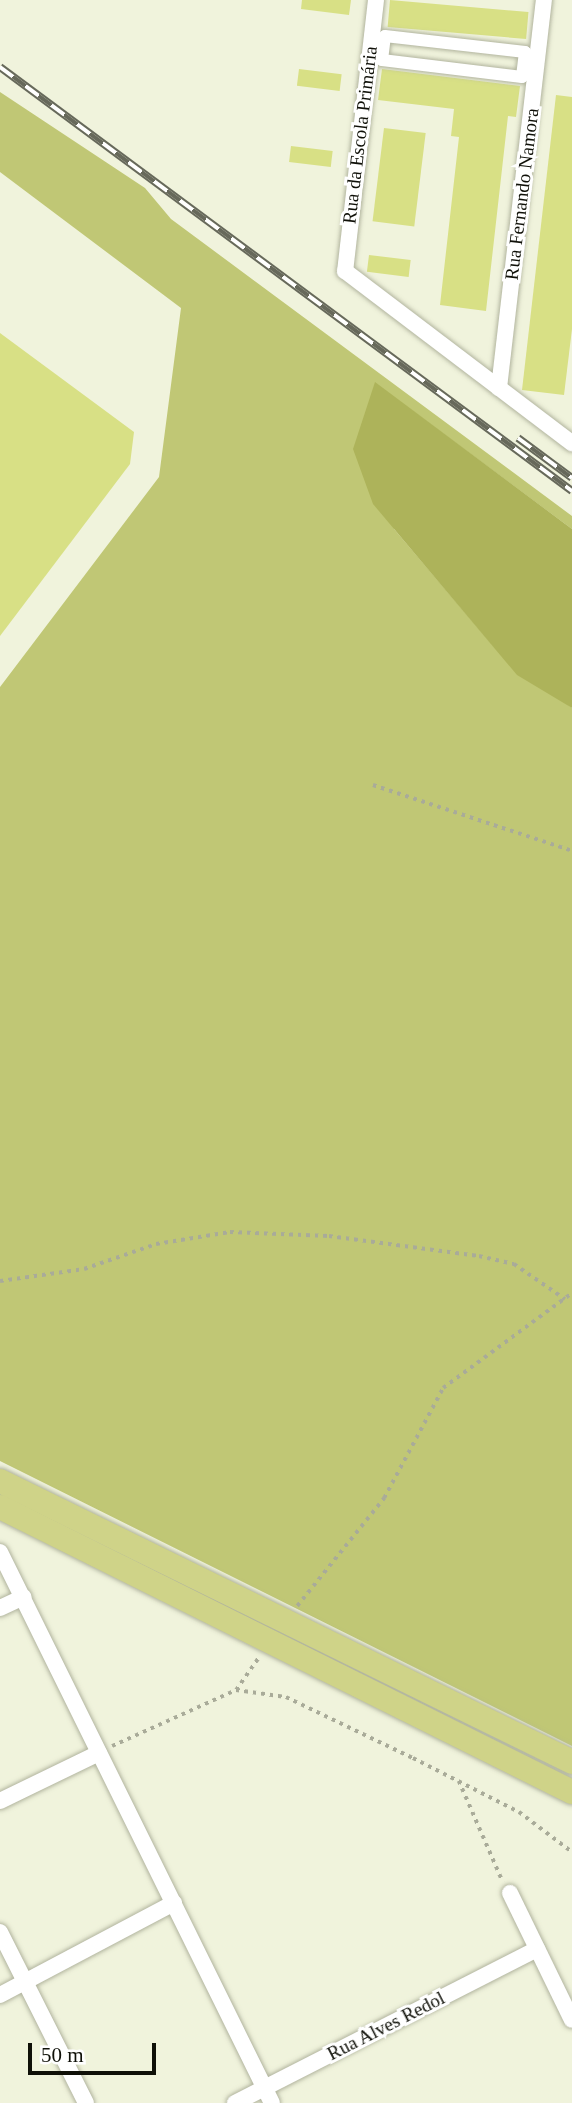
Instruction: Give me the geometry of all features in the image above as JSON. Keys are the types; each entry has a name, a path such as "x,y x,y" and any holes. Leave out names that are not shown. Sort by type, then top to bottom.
{"main road":[{"path":"0,1481 572,1762"},
{"path":"0,1507 572,1792"}],"street":[{"name":"Rua da Escola Primária","path":"376,0 345,271 499,388"},
{"name":"Rua Fernando Namora","path":"499,388 544,0"},
{"path":"385,36 525,52 522,76 382,60 385,36"},
{"path":"499,388 572,443"},
{"path":"0,1552 269,2096"},
{"path":"0,1608 24,1597"},
{"path":"0,1801 99,1753"},
{"path":"510,1893 572,2020"},
{"path":"0,1995 174,1903"},
{"path":"0,1933 86,2103"},
{"name":"Rua Alves Redol","path":"235,2103 269,2096 537,1949"}],"path":[{"path":"373,785 572,851"},
{"path":"0,1281 84,1269 156,1244 243,1233 329,1236 479,1256 514,1265 565,1299"},
{"path":"284,1620 384,1498 443,1388 572,1293"},
{"path":"99,1753 236,1690 261,1654"},
{"path":"236,1690 286,1697 519,1812 572,1852"},
{"path":"459,1781 481,1841 510,1893"}],"green space":[{"path":"0,92 145,188 171,219 572,516 572,529 375,383 394,529 495,648 572,708 572,1746 0,1461 0,687 159,477 181,308 0,172"},
{"path":"375,382 572,529 572,708 517,675 373,504 353,449"}],"building":[{"path":"302,0 351,0 349,15 301,9"},
{"path":"390,0 528,12 526,39 388,27"},
{"path":"299,69 342,74 340,91 297,86"},
{"path":"382,69 520,86 516,117 508,116 486,311 440,305 459,137 451,136 454,109 378,100"},
{"path":"556,95 572,97 572,329 564,395 522,390"},
{"path":"384,128 426,133 414,226 373,221"},
{"path":"291,146 333,151 331,167 289,162"},
{"path":"369,255 411,260 409,277 367,272"},
{"path":"0,333 134,432 130,464 0,636"}],"railway":[{"path":"0,67 572,491"},
{"path":"518,438 572,478"}]}
